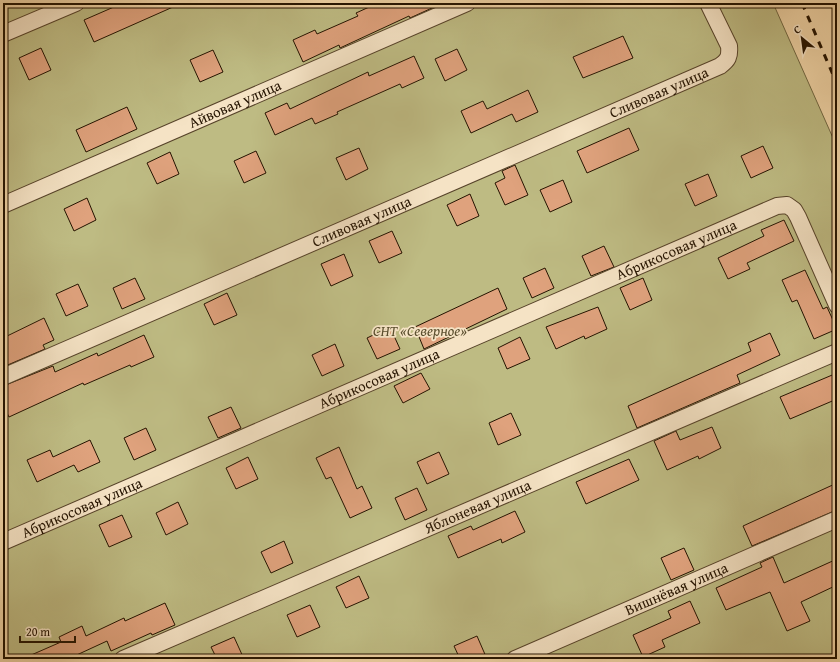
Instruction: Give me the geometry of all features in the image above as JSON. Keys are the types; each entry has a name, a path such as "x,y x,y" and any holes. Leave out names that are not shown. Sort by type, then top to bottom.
{"street":[{"path":"3,34 76,3"},
{"name":"Айвовая улица","path":"3,205 467,3"},
{"name":"Сливовая улица","path":"3,377 720,66 727,61 730,54 729,46 708,3"},
{"name":"Абрикосовая улица","path":"3,542 777,206 787,204 798,216 837,305"},
{"name":"Яблоневая улица","path":"123,659 835,354"},
{"name":"Вишнёвая улица","path":"515,659 837,519"}],"green space":[{"name":"СНТ «Северное»","path":"3,3 773,3 837,147 837,659 3,659"}],"building":[{"path":"123,3 182,3 94,42 84,20"},
{"path":"378,3 443,3 410,18 409,16 340,48 339,45 303,62 293,40 315,30 317,34 358,16 356,13"},
{"path":"623,36 633,58 583,78 573,57"},
{"path":"41,48 51,70 29,80 19,58"},
{"path":"457,49 467,70 445,81 435,59"},
{"path":"213,50 223,72 200,82 190,60"},
{"path":"414,56 424,78 402,88 400,84 337,112 338,114 315,124 312,118 275,135 265,113 287,103 290,109 368,72 369,76"},
{"path":"528,90 538,112 516,122 512,114 471,133 461,111 483,101 487,109"},
{"path":"127,107 137,129 86,152 76,130"},
{"path":"629,128 639,150 587,173 577,151"},
{"path":"763,146 773,168 751,178 741,156"},
{"path":"359,148 368,169 346,180 336,158"},
{"path":"256,151 266,173 244,183 234,161"},
{"path":"170,152 179,174 157,184 147,163"},
{"path":"515,165 528,195 505,205 495,183 505,178 502,171"},
{"path":"708,174 717,196 695,206 685,184"},
{"path":"563,180 572,202 550,212 540,190"},
{"path":"470,194 479,216 457,226 447,205"},
{"path":"87,198 96,220 74,231 64,209"},
{"path":"784,220 794,241 747,263 750,269 728,279 718,258 764,236 761,230"},
{"path":"392,231 402,253 379,263 369,241"},
{"path":"604,246 614,267 591,276 582,256"},
{"path":"344,254 353,276 331,286 321,264"},
{"path":"545,268 554,288 532,298 523,278"},
{"path":"805,270 823,309 827,307 837,329 814,339 797,300 792,302 782,280"},
{"path":"135,278 145,299 122,309 113,288"},
{"path":"643,278 652,300 630,310 620,288"},
{"path":"78,284 88,306 66,316 56,294"},
{"path":"498,288 507,309 424,349 415,327"},
{"path":"227,293 237,315 214,325 204,304"},
{"path":"598,307 607,329 585,339 584,336 556,349 546,327"},
{"path":"44,318 54,340 43,345 45,349 3,367 3,338"},
{"path":"390,327 400,349 377,359 367,338"},
{"path":"770,333 780,355 737,375 740,383 637,428 628,406 751,351 748,343"},
{"path":"144,335 154,357 131,367 130,365 84,385 83,383 9,417 3,405 3,386 53,366 55,372 97,353 98,356"},
{"path":"520,337 530,359 507,369 498,348"},
{"path":"335,344 344,366 322,376 312,355"},
{"path":"421,373 430,389 403,403 394,386"},
{"path":"837,373 837,399 790,419 780,397"},
{"path":"231,407 241,428 218,438 208,417"},
{"path":"511,413 521,435 498,445 489,423"},
{"path":"712,427 721,448 699,459 698,456 667,470 654,441 676,431 680,440"},
{"path":"146,428 156,450 134,460 124,438"},
{"path":"90,440 100,462 78,472 74,465 37,482 27,460 50,450 53,457"},
{"path":"339,447 357,489 362,486 372,508 350,518 331,477 326,479 316,458"},
{"path":"439,452 449,474 427,484 417,462"},
{"path":"248,457 258,479 236,489 226,468"},
{"path":"629,459 639,480 586,504 576,482"},
{"path":"837,483 837,510 752,546 743,526"},
{"path":"417,488 427,510 405,520 395,498"},
{"path":"178,502 188,524 166,535 156,513"},
{"path":"515,511 525,532 502,543 501,539 458,558 448,536 471,526 473,530"},
{"path":"122,515 132,537 109,547 99,525"},
{"path":"284,541 293,563 271,573 261,552"},
{"path":"684,548 694,570 671,580 661,558"},
{"path":"773,557 784,583 837,559 837,585 801,602 810,621 787,631 770,592 726,610 716,588 762,567 760,563"},
{"path":"359,576 369,598 346,608 336,587"},
{"path":"690,601 700,623 662,640 665,647 643,657 633,635 671,618 668,611"},
{"path":"165,603 175,625 152,635 151,633 111,651 107,641 68,659 22,659 61,642 59,637 82,626 86,636 124,618 125,621"},
{"path":"310,605 320,627 297,637 287,615"},
{"path":"477,636 487,659 460,659 454,646"},
{"path":"234,637 244,659 217,659 211,647"}],"railway":[{"path":"802,3 837,84"}]}
